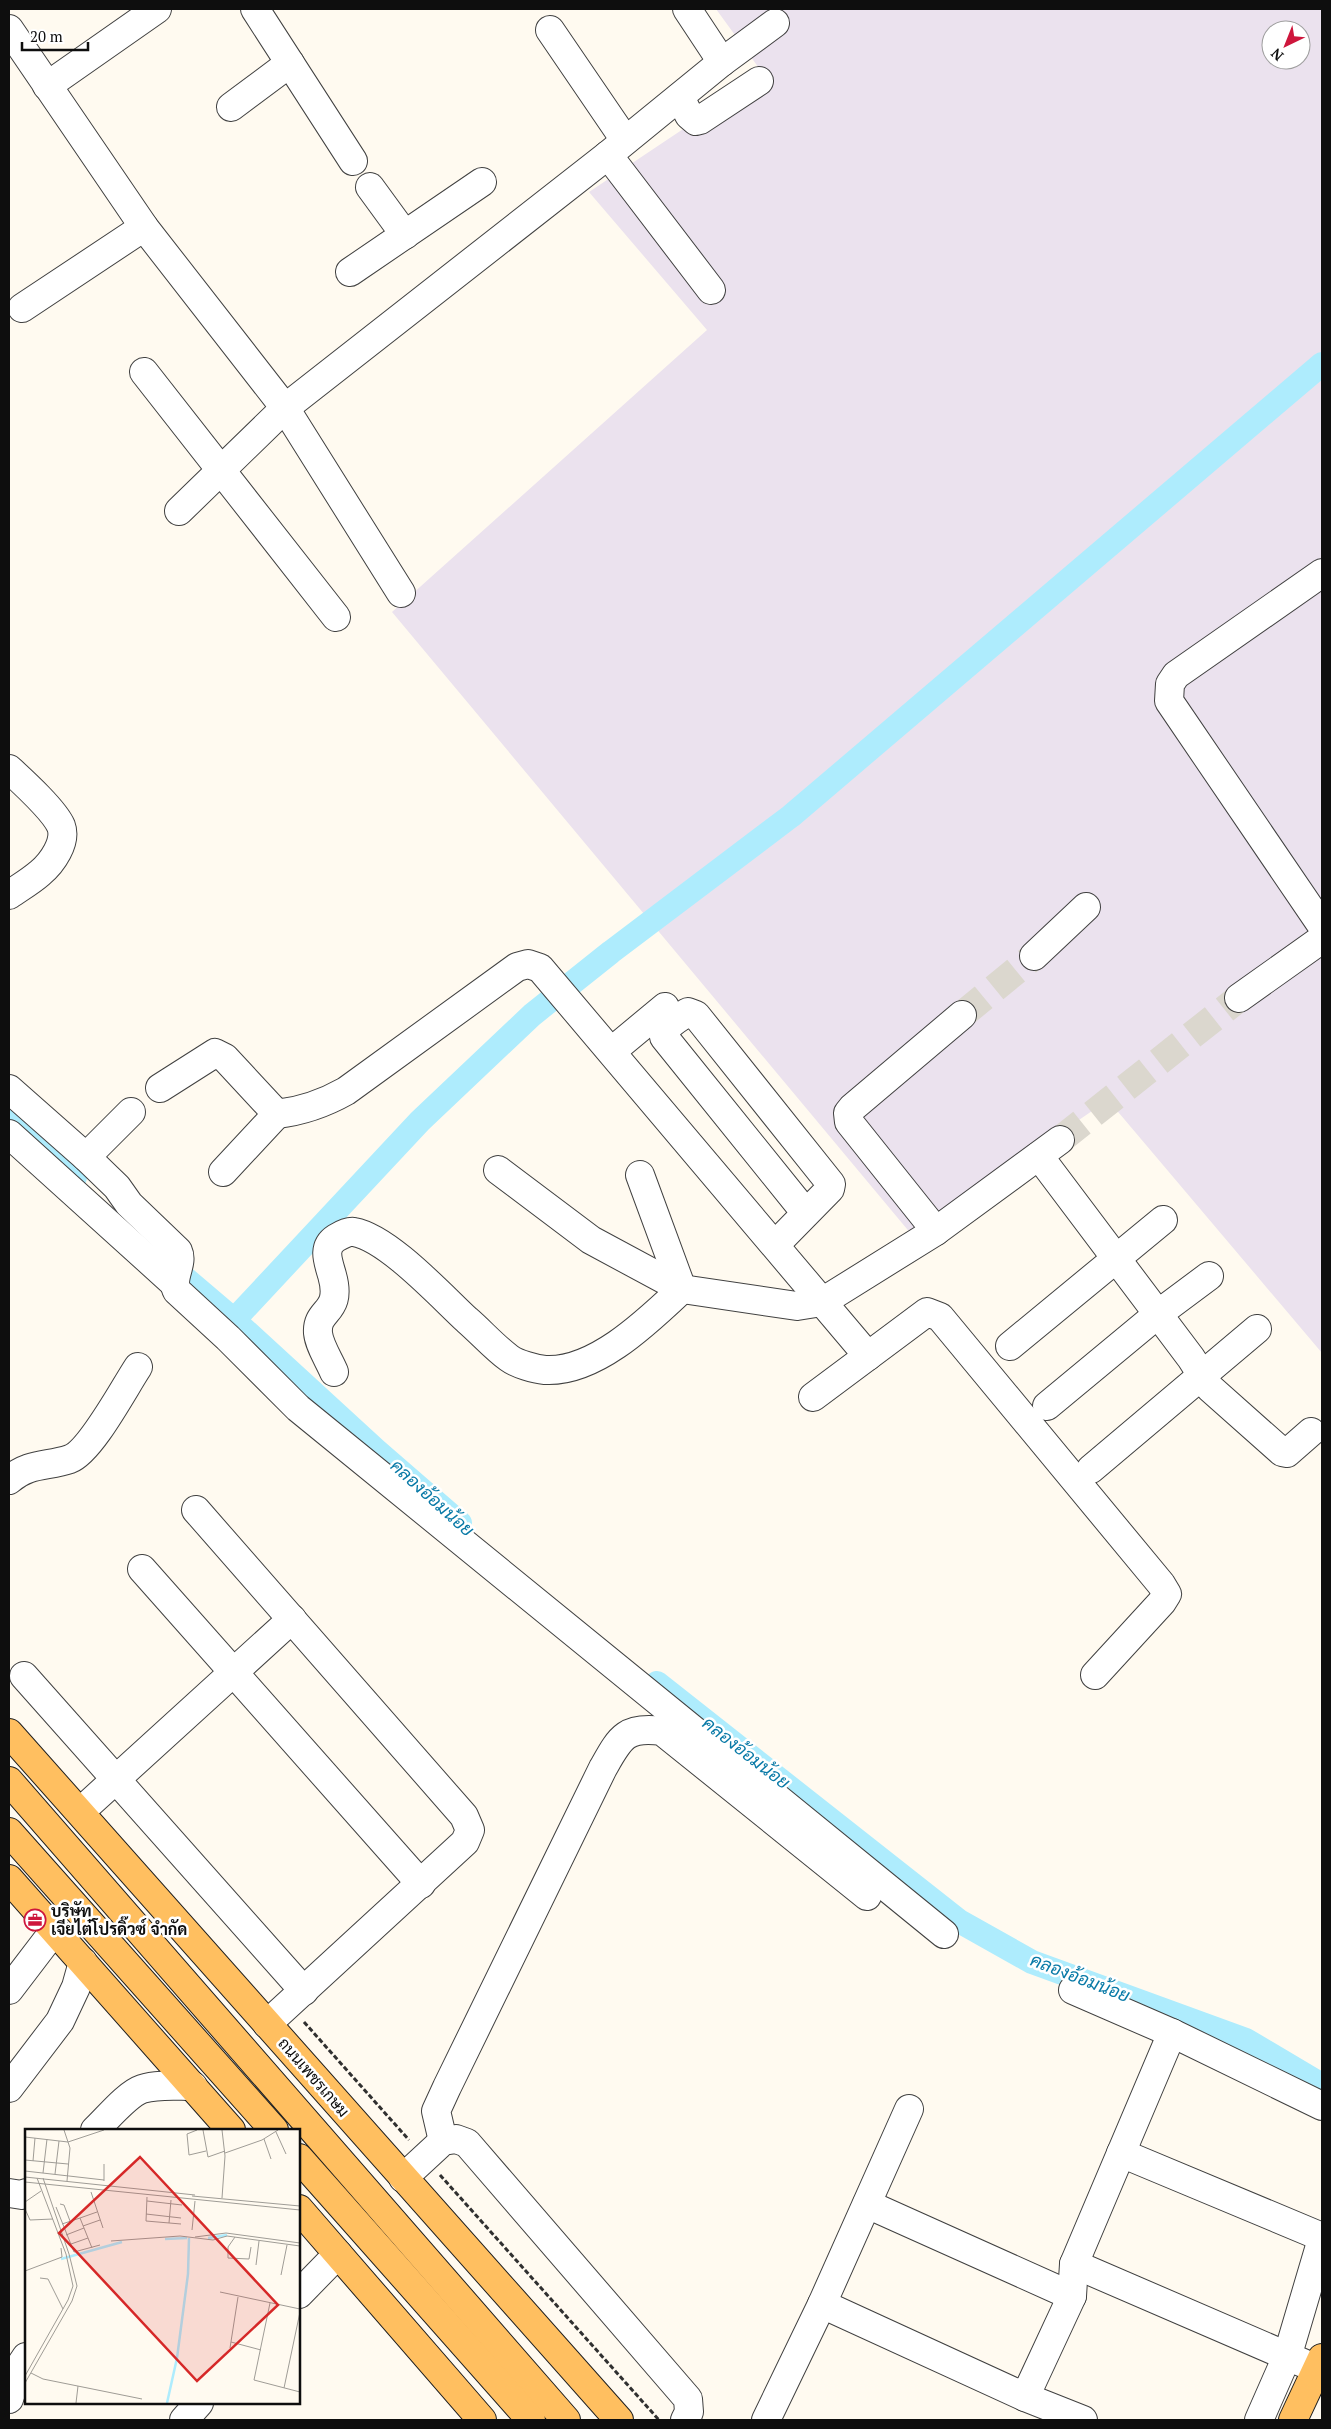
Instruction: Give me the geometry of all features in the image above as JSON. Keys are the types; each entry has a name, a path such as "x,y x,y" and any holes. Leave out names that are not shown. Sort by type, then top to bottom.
{"main road":[{"name":"ถนนเพชรเกษม","path":"9,1733 619,2420"},
{"path":"9,1781 566,2420"},
{"path":"9,1832 273,2129"},
{"path":"9,1879 230,2129"},
{"path":"300,2159 531,2420"},
{"path":"300,2210 482,2420"},
{"path":"1293,2420 1320,2363"}],"street":[{"path":"47,86 157,9"},
{"path":"255,9 353,161"},
{"path":"687,9 722,62"},
{"path":"179,511 285,408 722,62 775,23"},
{"path":"9,29 144,227 285,408 401,593"},
{"path":"550,30 616,147 711,290"},
{"path":"231,108 290,63"},
{"path":"680,97 689,115 696,121 759,81"},
{"path":"350,272 482,182"},
{"path":"370,187 406,235"},
{"path":"22,308 144,227"},
{"path":"144,372 336,617"},
{"path":"1322,573 1176,675 1168,691 1169,701 1322,926"},
{"path":"9,768 52,814 61,827 61,835 59,848 41,873 9,895"},
{"path":"1034,956 1086,907"},
{"path":"1239,998 1322,939"},
{"path":"223,1172 277,1114 308,1110 346,1092 517,967 528,964 540,968 612,1051 868,1356"},
{"path":"612,1051 665,1007"},
{"path":"775,1246 805,1212 830,1189 831,1184 696,1015 688,1012 666,1028 663,1032 664,1037 805,1212"},
{"path":"936,1231 849,1122 848,1113 962,1015"},
{"path":"160,1088 215,1054 225,1058 277,1114"},
{"path":"9,1089 86,1157 117,1187 129,1204 178,1251 177,1292 228,1338 298,1408 944,1934"},
{"path":"86,1157 130,1112"},
{"path":"9,1134 177,1274"},
{"path":"498,1170 591,1240 682,1289 797,1306 822,1302 936,1231 1060,1140"},
{"path":"1038,1156 1191,1358 1210,1388 1282,1452 1287,1454 1310,1432"},
{"path":"640,1175 682,1289"},
{"path":"1010,1346 1163,1220"},
{"path":"334,1372 318,1334 321,1319 336,1298 336,1289 326,1253 330,1241 353,1232 372,1239 399,1257 511,1360 544,1370 565,1368 596,1356 639,1329 682,1289"},
{"path":"1048,1406 1158,1314 1209,1276"},
{"path":"813,1397 927,1312 940,1317 1161,1584 1167,1594 1162,1602 1095,1675"},
{"path":"1092,1469 1257,1329"},
{"path":"9,1480 17,1473 44,1463 70,1459 87,1447 138,1367"},
{"path":"196,1510 464,1816 470,1830 465,1842 267,2024"},
{"path":"142,1569 421,1884"},
{"path":"80,1812 292,1620"},
{"path":"24,1676 116,1780 296,1998"},
{"path":"434,2149 436,2111 603,1768 617,1742 629,1732 644,1729 662,1731 867,1896"},
{"path":"9,1990 54,1931"},
{"path":"9,2088 60,2020 76,1987 83,1962"},
{"path":"1073,1990 1172,2033 1322,2106"},
{"path":"1025,2397 1072,2296 1074,2264 1172,2033"},
{"path":"96,2129 119,2106 141,2090 162,2085 193,2086"},
{"path":"766,2420 822,2304 909,2109"},
{"path":"403,2178 434,2149 456,2139 467,2143 688,2399 689,2412 684,2420"},
{"path":"1121,2153 1322,2238 1288,2354 1259,2420"},
{"path":"9,2193 25,2193"},
{"path":"867,2204 1072,2296"},
{"path":"300,2293 338,2254"},
{"path":"1074,2264 1288,2354 1320,2363"},
{"path":"822,2304 1025,2397 1083,2420"},
{"path":"9,2399 20,2366 25,2358"},
{"path":"184,2420 198,2404"}],"path":[{"path":"296,1998 434,2149 660,2420"}],"shaded area":[{"path":"716,9 1322,9 1322,1353 1108,1100 912,1235 392,612 707,330 589,192 764,75"}],"waterway":[{"path":"234,1320 420,1121 532,1015 611,952 791,816 1322,364"},
{"path":"9,1112 75,1177"},
{"name":"คลองอ้อมน้อย","path":"166,1262 234,1320 377,1451 460,1523"},
{"name":"คลองอ้อมน้อย","path":"657,1683 959,1921 1032,1962 1246,2040 1322,2085"}],"tunnel":[{"path":"962,1015 1034,956"},
{"path":"1060,1140 1239,998"}],"place":[{"name":"บริษัท เจียไต๋โปรดิ๊วซ์ จำกัด","path":"35,1920"}]}
